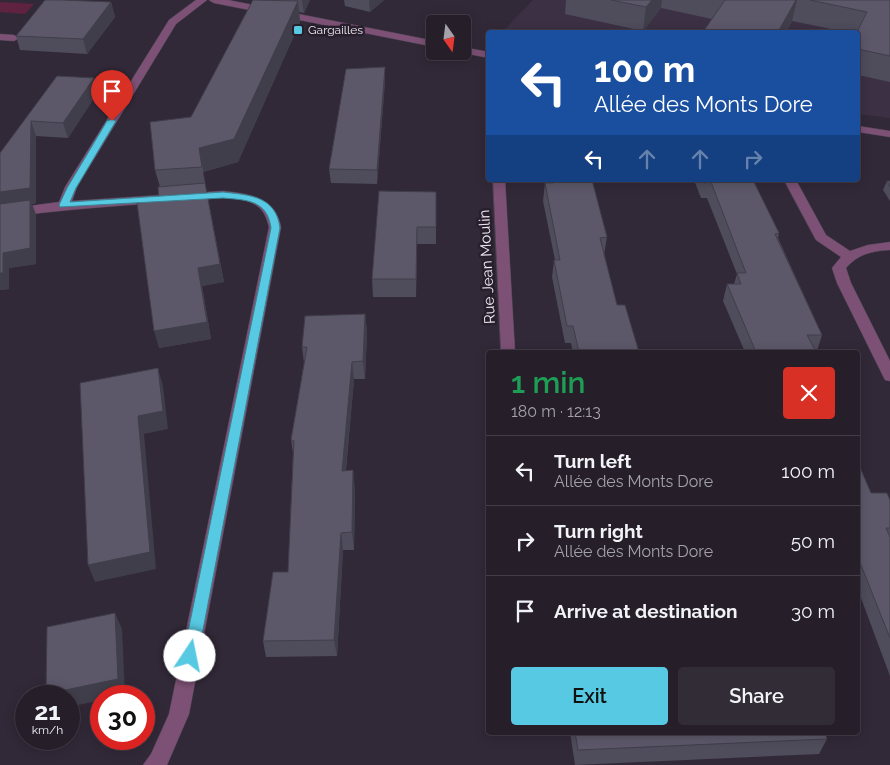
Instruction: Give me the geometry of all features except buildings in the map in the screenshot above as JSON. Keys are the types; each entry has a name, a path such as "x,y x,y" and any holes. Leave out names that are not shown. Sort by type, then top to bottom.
{"street":[{"path":"64,205 71,188 172,22 202,0"},
{"path":"214,0 426,42"},
{"path":"0,37 14,38"},
{"path":"471,52 486,55"},
{"path":"860,129 890,134"},
{"name":"Rue Jean Moulin","path":"499,182 508,350"},
{"path":"791,182 821,237 848,256"},
{"path":"0,214 64,205 223,195 245,197 263,204 274,214 275,228 179,714 158,761 153,765"},
{"path":"890,246 863,250 848,256 839,268 844,283 890,376"}],"shaded area":[{"path":"533,0 890,0 890,118 860,114 860,30 504,30"},
{"path":"0,2 34,4 25,14 0,12"}],"place":[{"name":"Gargailles","path":"298,30"}],"route":[{"path":"112,121 71,188 64,205 223,195 245,197 263,204 274,214 275,228 190,656"}]}
